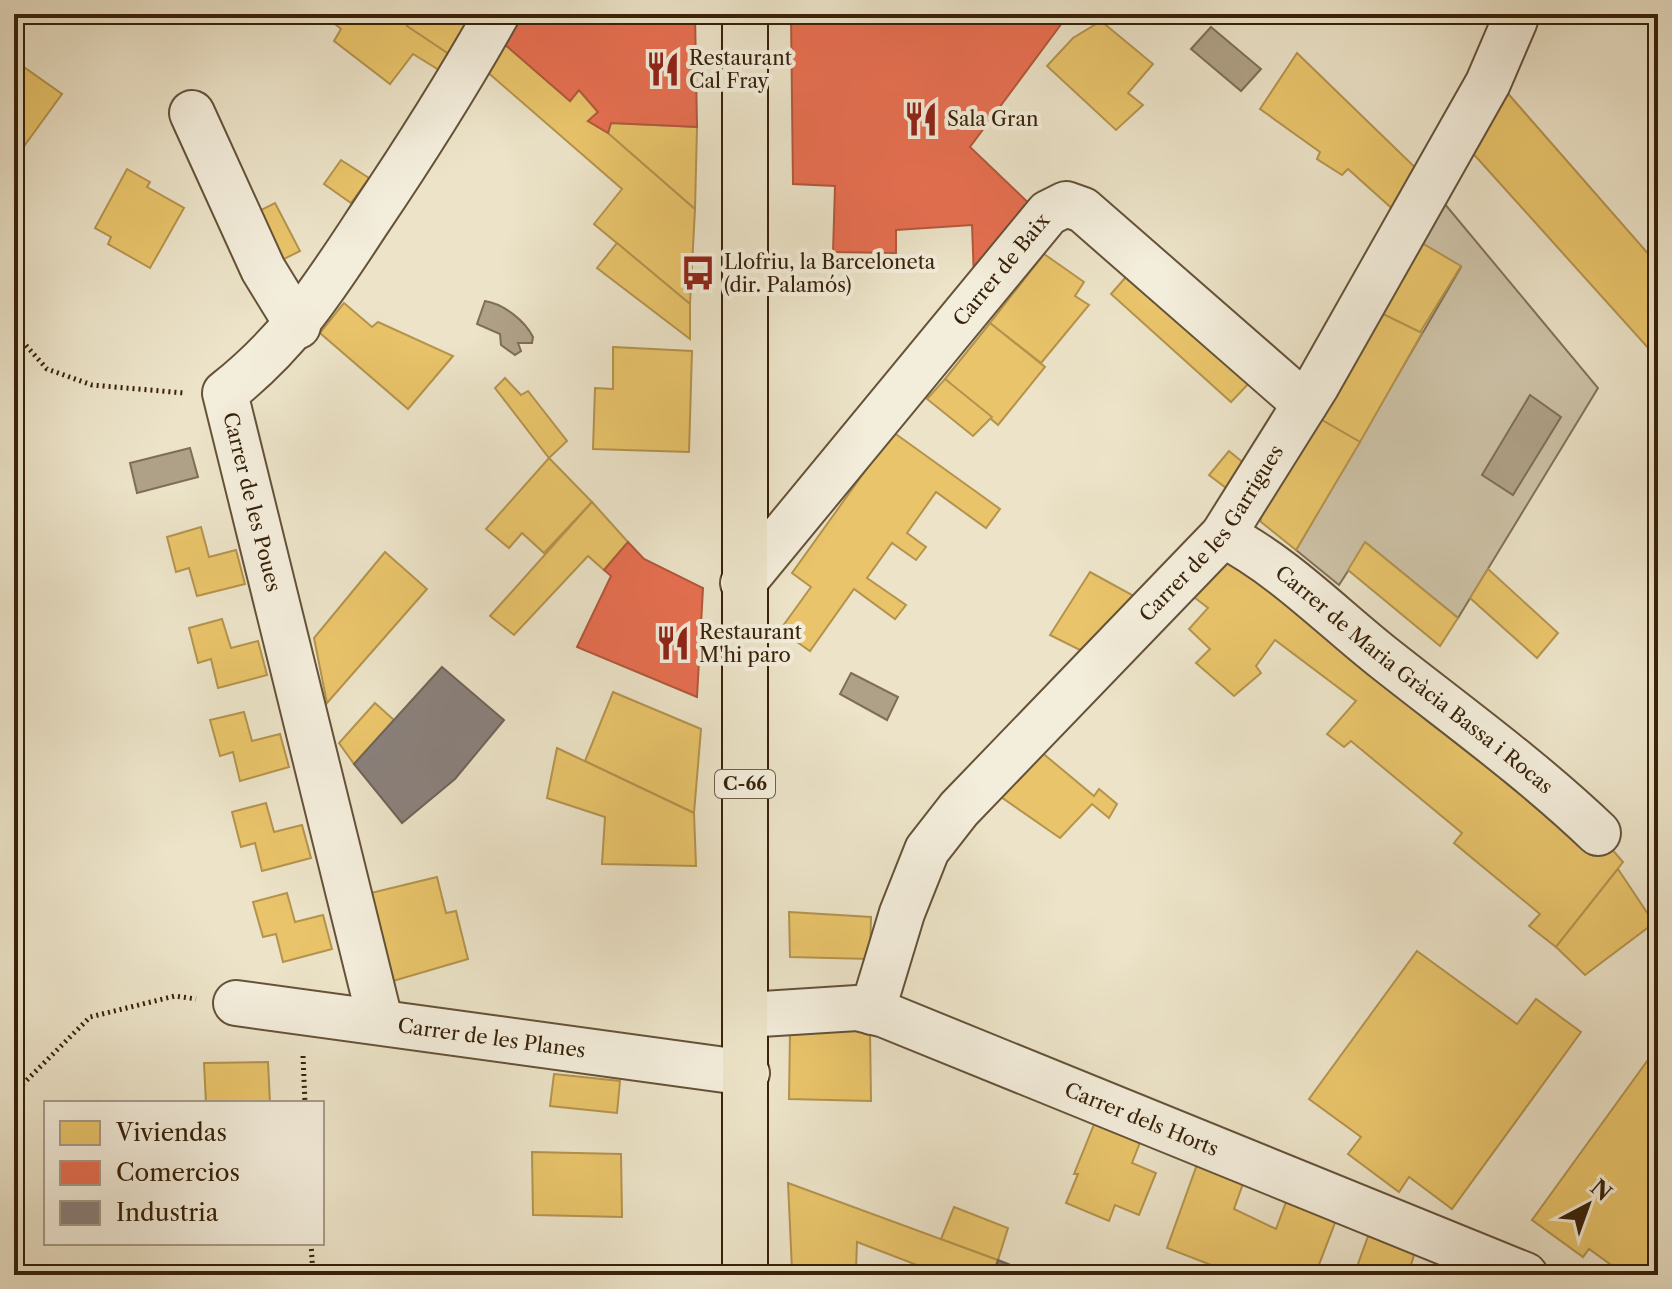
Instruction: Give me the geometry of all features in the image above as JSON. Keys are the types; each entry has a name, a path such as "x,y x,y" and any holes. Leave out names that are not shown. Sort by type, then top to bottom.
{"main road":[{"name":"C-66","path":"745,14 745,1275"}],"street":[{"name":"Carrer de les Poues","path":"380,1020 225,393 258,367 298,326 440,113 497,14"},
{"name":"Carrer de les Garrigues","path":"872,1012 902,913 927,850 959,809 1223,535 1305,404 1488,83 1515,20"},
{"path":"192,113 263,269 298,326"},
{"name":"Carrer de Baix","path":"743,583 1048,213 1066,204 1083,210 1305,404"},
{"name":"Carrer de Maria Gràcia Bassa i Rocas","path":"1223,535 1256,552 1384,658 1471,723 1598,833"},
{"name":"Carrer de les Planes","path":"236,1003 380,1020 747,1073"},
{"name":"Carrer dels Horts","path":"747,1015 857,1008 872,1012 1525,1275"}],"path":[{"path":"14,332 47,369 92,385 225,393"},
{"path":"14,1093 90,1017 175,996 236,1003"},
{"path":"311,1245 313,1275"}],"shaded area":[{"path":"888,14 969,14 967,24 887,21"},
{"path":"969,14 1072,14 1065,19"},
{"path":"1211,27 1261,69 1241,91 1191,49"},
{"path":"1439,197 1598,388 1458,618 1366,543 1339,585 1296,550 1461,267 1415,239"},
{"path":"485,301 506,309 519,319 533,337 532,343 518,343 521,351 515,355 501,345 500,334 477,324"},
{"path":"1530,395 1561,417 1513,495 1482,475"},
{"path":"190,448 198,477 137,493 130,463"},
{"path":"851,673 898,697 887,720 840,694"}],"building: Viviendas":[{"path":"323,14 391,14 458,60 447,75 413,54 390,84 334,41 341,29"},
{"path":"415,14 484,14 458,60 407,26"},
{"path":"1101,21 1153,64 1128,93 1143,105 1116,130 1047,66 1073,38"},
{"path":"502,42 570,101 579,90 598,112 588,121 608,133 695,209 690,304 594,224 622,189 485,70"},
{"path":"1297,53 1424,176 1397,213 1348,169 1342,175 1317,159 1320,152 1260,109"},
{"path":"14,60 62,94 14,160"},
{"path":"1504,89 1658,265 1658,359 1469,149"},
{"path":"611,123 697,127 695,209 608,133"},
{"path":"341,160 369,178 351,203 324,184"},
{"path":"127,169 150,182 147,187 184,208 150,268 108,244 111,237 95,228"},
{"path":"275,203 300,251 270,266 245,218"},
{"path":"1415,239 1461,266 1419,334 1375,310"},
{"path":"617,243 690,304 690,339 597,268"},
{"path":"1044,254 1084,282 1075,296 1089,305 1041,363 990,323"},
{"path":"1132,270 1252,380 1231,402 1111,294"},
{"path":"344,303 372,327 378,322 453,356 408,409 320,333"},
{"path":"1375,310 1422,333 1360,442 1315,416"},
{"path":"990,323 1045,367 998,425 945,379"},
{"path":"613,347 692,351 689,452 593,449 595,388 613,389"},
{"path":"505,378 521,395 528,391 567,441 549,458 495,388"},
{"path":"945,379 992,417 973,436 927,399"},
{"path":"1315,416 1360,442 1296,550 1261,522 1260,516"},
{"path":"893,432 1000,509 986,528 936,492 907,533 926,547 916,560 892,543 867,578 906,605 895,619 854,589 810,651 780,630 811,587 792,573"},
{"path":"1229,451 1251,469 1234,494 1209,475"},
{"path":"549,458 592,502 544,553 522,533 509,548 486,529"},
{"path":"592,502 628,542 604,570 588,556 514,635 490,616"},
{"path":"201,527 209,557 236,550 245,584 197,596 189,568 176,572 167,537"},
{"path":"1365,542 1458,618 1440,646 1348,570"},
{"path":"1234,550 1598,833 1623,862 1556,947 1529,926 1540,914 1454,843 1462,833 1351,741 1344,747 1327,734 1356,701 1275,640 1256,666 1261,673 1234,696 1196,663 1210,649 1189,629 1208,608 1190,594"},
{"path":"385,552 427,589 327,703 314,638"},
{"path":"1488,569 1558,633 1537,658 1470,598"},
{"path":"1090,572 1143,601 1090,655 1050,635"},
{"path":"222,619 231,648 258,641 267,675 218,688 211,659 198,663 189,628"},
{"path":"613,692 701,729 694,813 585,761"},
{"path":"375,703 394,720 354,764 339,743"},
{"path":"244,712 252,741 280,734 289,767 240,781 233,752 220,756 210,720"},
{"path":"557,748 694,813 696,866 602,864 605,817 547,798"},
{"path":"1040,751 1094,796 1099,789 1117,804 1109,818 1092,804 1060,838 1001,797"},
{"path":"266,803 274,832 302,825 311,858 262,871 255,843 241,847 232,812"},
{"path":"1618,869 1654,923 1585,975 1556,947"},
{"path":"437,877 446,913 456,911 468,959 393,981 371,893"},
{"path":"287,893 295,922 323,915 332,949 283,962 276,934 263,937 253,902"},
{"path":"789,912 871,917 870,959 790,957"},
{"path":"1417,951 1517,1024 1536,999 1581,1032 1452,1209 1409,1177 1399,1192 1348,1154 1361,1137 1309,1099"},
{"path":"790,1031 870,1031 871,1101 789,1099"},
{"path":"1658,1046 1658,1252 1641,1275 1625,1275 1589,1249 1583,1257 1532,1220"},
{"path":"268,1062 270,1101 206,1101 204,1063"},
{"path":"554,1074 620,1081 617,1113 550,1106"},
{"path":"1095,1122 1141,1140 1132,1163 1156,1173 1139,1215 1115,1205 1109,1221 1066,1203"},
{"path":"532,1152 621,1154 622,1217 533,1215"},
{"path":"1199,1159 1245,1178 1234,1209 1276,1229 1289,1194 1338,1215 1315,1275 1237,1275 1167,1248"},
{"path":"788,1183 998,1260 993,1275 943,1275 857,1242 856,1270 792,1270"},
{"path":"954,1207 1008,1228 998,1260 941,1239"},
{"path":"1371,1228 1417,1245 1408,1275 1354,1275"}],"building: Comercios":[{"path":"518,14 695,14 697,127 611,123 608,133 588,121 598,112 579,90 570,101 502,42"},
{"path":"888,14 887,21 967,24 968,14 1065,19 970,147 1038,212 974,279 972,225 896,230 896,253 833,252 835,186 793,184 791,15"},
{"path":"628,542 644,559 703,588 697,697 577,647 611,576 604,570"}],"building: Industria":[{"path":"442,667 504,720 455,779 402,823 354,764"},
{"path":"998,1260 1013,1266 1037,1275 993,1275"}],"place":[{"name":"Restaurant Cal Fray","path":"663,69"},
{"name":"Sala Gran","path":"921,119"},
{"name":"Llofriu, la Barceloneta (dir. Palamós)","path":"698,273"},
{"name":"Restaurant M'hi paro","path":"673,643"}]}
